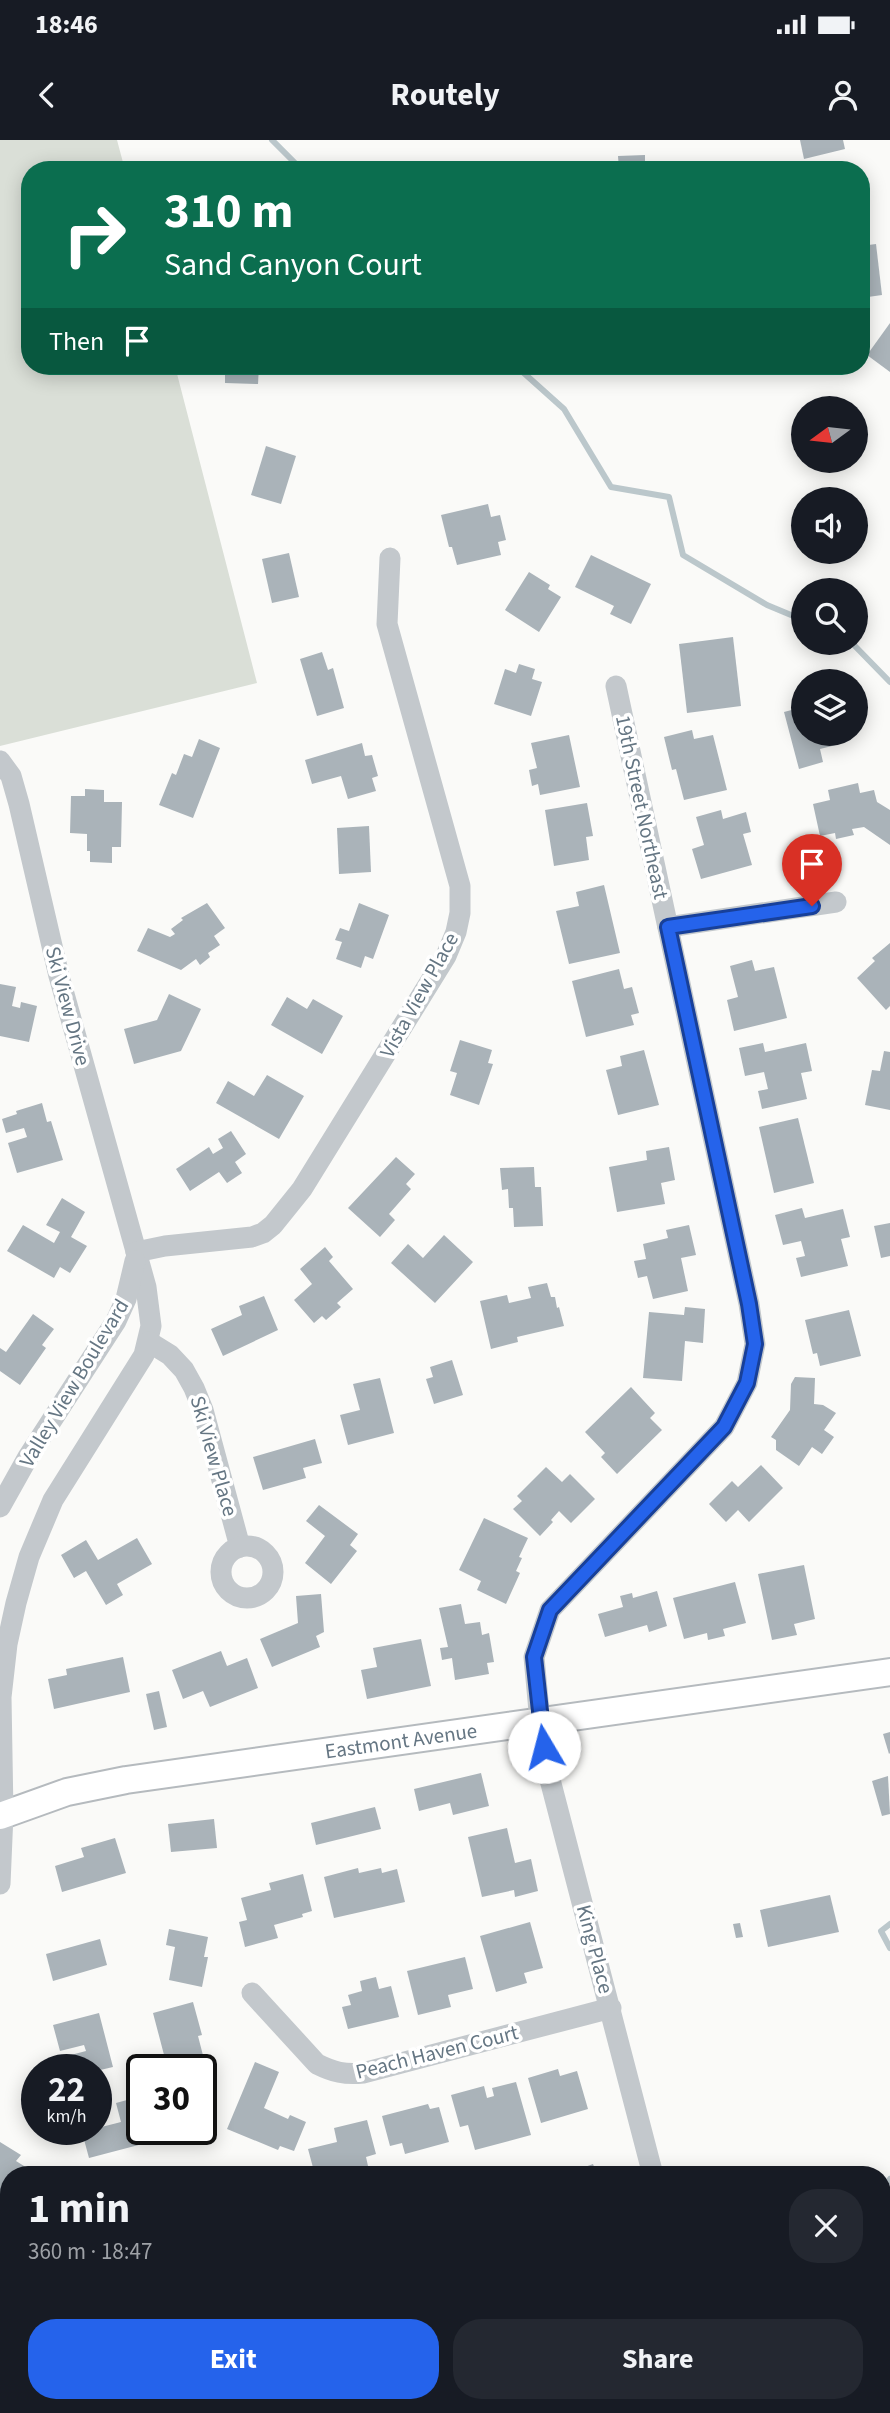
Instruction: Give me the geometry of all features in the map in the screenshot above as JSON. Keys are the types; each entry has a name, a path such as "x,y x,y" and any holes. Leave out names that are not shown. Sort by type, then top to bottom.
{"main road":[{"name":"Eastmont Avenue","path":"1,1815 67,1792 126,1780 890,1672"}],"street":[{"name":"Vista View Place","path":"136,1252 165,1246 252,1237 273,1225 302,1189 379,1068 446,956 456,932 460,913 460,886 387,624 390,558"},
{"name":"19th Street Northeast","path":"540,1722 534,1657 550,1610 724,1427 747,1383 755,1344 749,1304 616,686"},
{"name":"Ski View Drive","path":"0,761 10,776 19,804 52,951 136,1252"},
{"path":"668,927 836,902"},
{"name":"Valley View Boulevard","path":"0,1884 1,1697 8,1644 29,1557 53,1500 137,1368 149,1342 150,1308 136,1252"},
{"name":"Valley View Boulevard","path":"0,1507 28,1457 116,1321 132,1283 136,1252"},
{"name":"Ski View Place","path":"149,1342 170,1355 184,1370 194,1388 203,1410 240,1547"},
{"name":"King Place","path":"540,1722 548,1772 651,2166"},
{"name":"Peach Haven Court","path":"252,1993 317,2064 347,2075 611,2008"}],"shaded area":[{"path":"0,140 117,140 123,161 21,161 21,375 177,375 257,683 0,746"}],"building":[{"path":"800,140 843,140 845,149 804,159"},
{"path":"645,155 645,161 618,161 618,156"},
{"path":"876,244 882,295 870,297 870,245"},
{"path":"890,323 890,372 870,357 870,351"},
{"path":"225,375 258,375 258,384 225,383"},
{"path":"266,446 296,456 281,504 251,495"},
{"path":"488,504 491,517 500,515 506,540 498,542 501,555 457,565 452,547 449,547 441,515"},
{"path":"289,553 299,597 272,603 262,559"},
{"path":"591,555 651,584 631,624 610,614 614,606 575,587"},
{"path":"529,572 550,585 548,589 561,597 539,632 505,610"},
{"path":"733,637 741,706 687,713 679,644"},
{"path":"322,652 328,670 333,668 344,708 317,716 300,659"},
{"path":"519,664 535,669 532,679 542,682 531,716 494,704 505,669 516,673"},
{"path":"791,710 791,739 784,712"},
{"path":"692,730 694,739 713,735 727,790 684,800 676,769 672,770 664,737"},
{"path":"569,735 580,787 540,795 538,784 532,786 529,770 537,768 531,743"},
{"path":"199,739 220,748 193,818 159,805 172,773 176,775 184,754 192,757"},
{"path":"362,743 365,756 372,755 378,776 372,778 376,791 348,799 341,776 312,784 305,760"},
{"path":"793,746 832,746 820,749 823,762 799,769"},
{"path":"858,783 860,793 874,790 877,802 890,810 890,845 864,827 852,829 854,835 836,839 835,833 820,836 813,804 830,800 828,790"},
{"path":"85,789 104,790 104,802 122,802 121,847 112,847 112,863 90,862 87,834 70,833 71,796 85,796"},
{"path":"587,803 593,836 586,837 589,860 554,866 545,810"},
{"path":"721,810 723,819 746,812 751,832 743,834 752,865 701,879 692,849 704,845 696,817"},
{"path":"369,826 371,872 339,874 337,828"},
{"path":"604,885 620,953 569,964 556,911 579,906 576,892"},
{"path":"207,903 225,928 214,936 220,945 208,953 210,957 200,965 196,959 181,970 137,951 148,928 170,937 175,934 171,929 183,920 181,918"},
{"path":"359,903 389,915 373,959 365,956 361,968 336,959 342,942 335,940 340,928 349,931"},
{"path":"890,943 890,1006 886,1010 857,978 875,961 872,958"},
{"path":"752,960 755,971 774,967 787,1018 734,1031 727,1000 738,997 730,966"},
{"path":"619,969 624,989 632,987 639,1013 631,1015 634,1025 586,1037 572,981"},
{"path":"0,984 16,987 12,1006 20,1008 21,1002 37,1006 29,1042 0,1036"},
{"path":"169,994 201,1009 181,1051 134,1064 124,1029 157,1020"},
{"path":"287,997 307,1009 313,999 343,1016 322,1054 271,1025"},
{"path":"460,1040 492,1050 488,1063 493,1064 479,1105 450,1095 457,1073 450,1071"},
{"path":"763,1043 765,1052 806,1043 812,1071 801,1073 807,1099 762,1109 758,1091 768,1089 764,1072 745,1076 739,1048"},
{"path":"644,1050 659,1105 618,1115 606,1070 622,1066 620,1056"},
{"path":"884,1051 890,1052 890,1110 865,1105 872,1070 880,1071"},
{"path":"267,1075 304,1096 279,1139 216,1103 228,1081 254,1096"},
{"path":"42,1103 47,1122 51,1121 63,1160 17,1173 8,1143 27,1137 24,1128 6,1133 2,1119 17,1114 16,1111"},
{"path":"798,1118 814,1183 774,1193 759,1127"},
{"path":"231,1131 246,1154 235,1162 242,1173 227,1183 219,1172 190,1191 176,1169 209,1147 213,1154 223,1148 218,1139"},
{"path":"669,1147 675,1180 661,1183 665,1204 617,1212 609,1167 647,1160 646,1151"},
{"path":"396,1157 415,1174 406,1184 411,1189 389,1214 395,1220 380,1237 348,1208"},
{"path":"534,1167 535,1187 541,1187 543,1226 514,1227 513,1208 509,1208 508,1189 502,1190 500,1168"},
{"path":"62,1198 85,1212 71,1237 87,1246 70,1273 60,1267 54,1278 7,1251 23,1225 54,1243 60,1232 46,1225"},
{"path":"802,1208 805,1218 843,1209 850,1237 841,1239 848,1266 801,1277 796,1258 805,1256 801,1241 783,1245 775,1215"},
{"path":"890,1223 890,1256 881,1258 874,1226"},
{"path":"689,1225 696,1255 681,1258 688,1291 653,1299 647,1276 638,1278 634,1261 646,1259 643,1244 668,1238 666,1230"},
{"path":"444,1235 473,1262 435,1303 391,1263 408,1244 423,1258"},
{"path":"325,1247 333,1257 329,1261 353,1289 337,1303 341,1307 326,1320 322,1316 314,1323 294,1300 312,1284 300,1269"},
{"path":"547,1283 551,1297 555,1297 557,1308 559,1307 564,1326 517,1337 518,1342 491,1349 480,1301 507,1295 509,1303 531,1298 528,1287"},
{"path":"264,1296 278,1330 223,1356 211,1329 242,1315 239,1306"},
{"path":"685,1307 705,1309 703,1343 685,1341 682,1381 643,1378 649,1312 684,1315"},
{"path":"849,1310 861,1356 820,1366 817,1353 813,1354 805,1320"},
{"path":"33,1314 54,1329 42,1345 46,1348 20,1385 0,1371 0,1348 6,1352"},
{"path":"452,1360 463,1395 434,1404 426,1379 433,1377 430,1367"},
{"path":"795,1377 815,1378 814,1404 823,1405 836,1413 824,1430 834,1437 822,1454 812,1447 799,1466 776,1450 776,1440 771,1437 790,1410 791,1384"},
{"path":"380,1378 394,1433 348,1445 340,1415 360,1410 353,1384"},
{"path":"631,1387 655,1413 650,1418 662,1430 617,1474 601,1457 605,1453 585,1432"},
{"path":"315,1439 322,1463 303,1468 306,1478 263,1490 253,1457"},
{"path":"761,1465 783,1488 749,1522 738,1510 726,1522 709,1504 732,1481 738,1487"},
{"path":"546,1467 562,1482 570,1474 595,1499 571,1523 559,1511 540,1536 513,1509 522,1501 517,1496"},
{"path":"319,1505 358,1534 350,1545 357,1551 331,1584 305,1563 325,1536 306,1521"},
{"path":"484,1518 528,1538 519,1557 522,1558 516,1571 520,1573 506,1604 477,1590 481,1581 459,1570"},
{"path":"137,1538 152,1564 117,1584 123,1595 106,1605 86,1571 74,1578 61,1555 86,1540 98,1560"},
{"path":"804,1565 815,1619 794,1624 797,1635 772,1640 758,1574"},
{"path":"735,1582 746,1623 723,1629 725,1636 708,1640 707,1633 684,1639 673,1598"},
{"path":"657,1591 667,1626 649,1632 647,1625 605,1637 598,1614 623,1607 620,1596 632,1593 633,1598"},
{"path":"321,1594 324,1632 316,1636 320,1647 272,1667 260,1639 298,1623 296,1596"},
{"path":"461,1604 465,1624 480,1622 482,1635 489,1633 494,1662 487,1663 489,1674 455,1680 452,1658 442,1660 440,1648 448,1647 439,1608"},
{"path":"421,1639 431,1686 367,1699 361,1670 377,1667 373,1648"},
{"path":"221,1651 227,1666 247,1658 258,1688 210,1707 203,1691 183,1699 172,1670"},
{"path":"123,1657 130,1692 54,1709 48,1679 67,1675 66,1669"},
{"path":"159,1691 167,1727 154,1730 146,1694"},
{"path":"890,1732 890,1753 889,1754 883,1734"},
{"path":"481,1773 489,1806 453,1815 450,1803 419,1811 414,1789"},
{"path":"888,1776 890,1814 882,1816 872,1781"},
{"path":"375,1807 381,1829 316,1845 311,1823"},
{"path":"214,1819 217,1848 171,1852 168,1824"},
{"path":"507,1828 515,1863 531,1859 538,1891 515,1897 514,1890 482,1897 468,1837"},
{"path":"115,1838 126,1873 62,1892 55,1866 84,1857 81,1848"},
{"path":"358,1868 359,1873 381,1868 382,1873 397,1869 405,1902 334,1918 324,1877"},
{"path":"303,1874 312,1911 302,1914 303,1917 274,1925 278,1938 245,1947 239,1922 247,1920 241,1898 271,1890 269,1883"},
{"path":"830,1895 839,1932 768,1947 760,1910"},
{"path":"530,1922 543,1968 524,1973 527,1983 496,1992 480,1936"},
{"path":"740,1923 743,1937 736,1938 733,1924"},
{"path":"169,1929 208,1937 204,1957 208,1957 202,1987 169,1980 175,1947 166,1945"},
{"path":"100,1939 107,1965 53,1981 46,1954"},
{"path":"465,1957 473,1989 448,1995 451,2007 418,2015 407,1971"},
{"path":"376,1977 379,1989 391,1986 399,2017 348,2029 342,2007 351,2005 348,1995 362,1991 360,1981"},
{"path":"193,2002 202,2035 198,2036 203,2054 164,2054 153,2013"},
{"path":"99,2013 110,2054 75,2054 86,2051 84,2045 60,2051 53,2025"},
{"path":"255,2062 279,2072 264,2108 288,2119 290,2115 306,2122 294,2151 280,2146 278,2150 227,2129"},
{"path":"558,2069 560,2076 577,2071 588,2109 541,2123 528,2078"},
{"path":"516,2082 531,2135 475,2150 468,2125 460,2127 451,2095 484,2086 487,2098 494,2096 492,2088"},
{"path":"126,2100 126,2145 139,2145 89,2158 86,2145 112,2145 112,2124 121,2122 116,2103"},
{"path":"428,2104 430,2109 439,2107 449,2142 405,2154 402,2143 390,2146 382,2116"},
{"path":"367,2120 376,2154 366,2157 368,2166 313,2166 308,2149 337,2142 334,2128"},
{"path":"0,2142 21,2155 16,2161 24,2166 0,2166"}],"waterway":[{"path":"272,140 293,161"},
{"path":"526,375 564,409 611,487 669,497 683,555 767,605 791,615"},
{"path":"864,655 890,682"},
{"path":"890,1924 881,1931 890,1948"}],"route":[{"path":"544,1747 534,1657 550,1610 724,1427 747,1383 755,1344 749,1304 668,927 812,906"}]}
